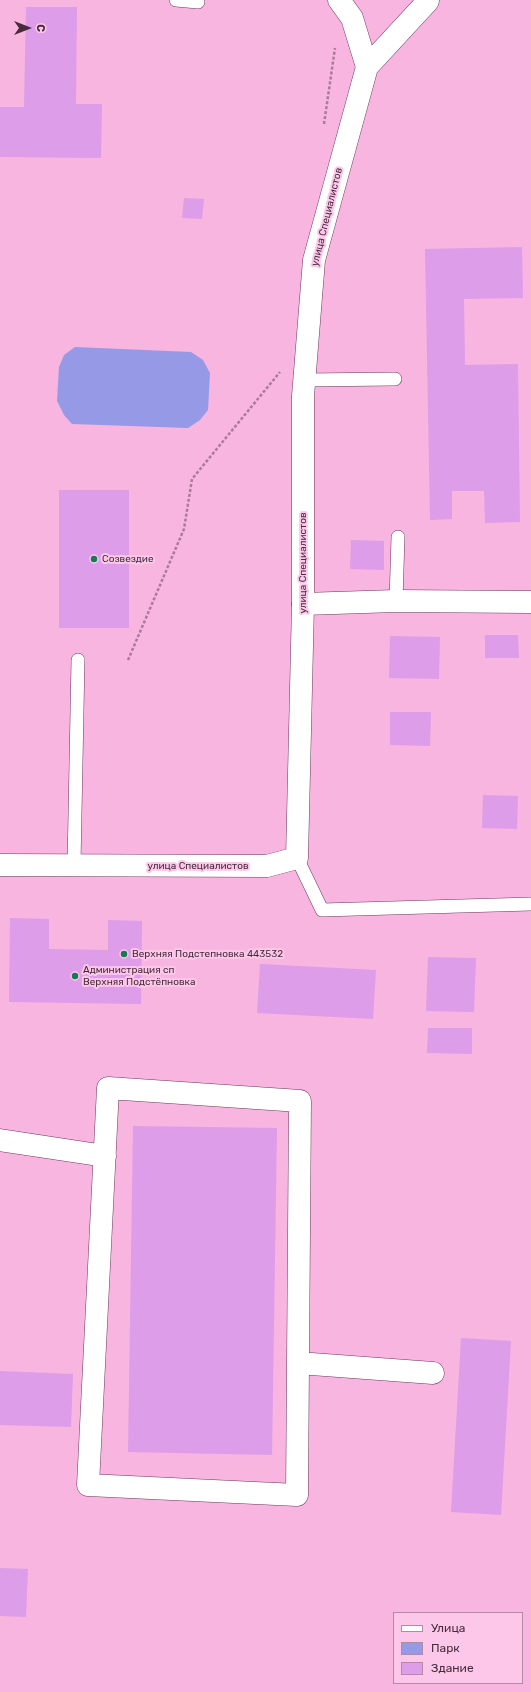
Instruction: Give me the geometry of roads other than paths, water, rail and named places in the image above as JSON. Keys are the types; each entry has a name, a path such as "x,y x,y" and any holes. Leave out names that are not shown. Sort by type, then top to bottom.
{"street":[{"path":"339,0 352,18 366,67"},
{"name":"улица Специалистов","path":"0,865 267,866 297,858 305,380 314,260 366,67 427,0"},
{"path":"302,604 396,601 531,602"},
{"path":"108,1088 300,1101 297,1495 88,1485 105,1156 108,1088"},
{"path":"0,1140 105,1156"},
{"path":"298,1363 433,1373"}],"lane":[{"path":"176,0 198,2"},
{"path":"305,380 395,379"},
{"path":"396,601 398,537"},
{"path":"74,865 78,660"},
{"path":"297,858 322,910 531,904"}],"place":[{"name":"Созвездие","path":"94,559"},
{"name":"Верхняя Подстепновка 443532","path":"124,954"},
{"name":"Администрация сп Верхняя Подстёпновка","path":"75,976"}]}
